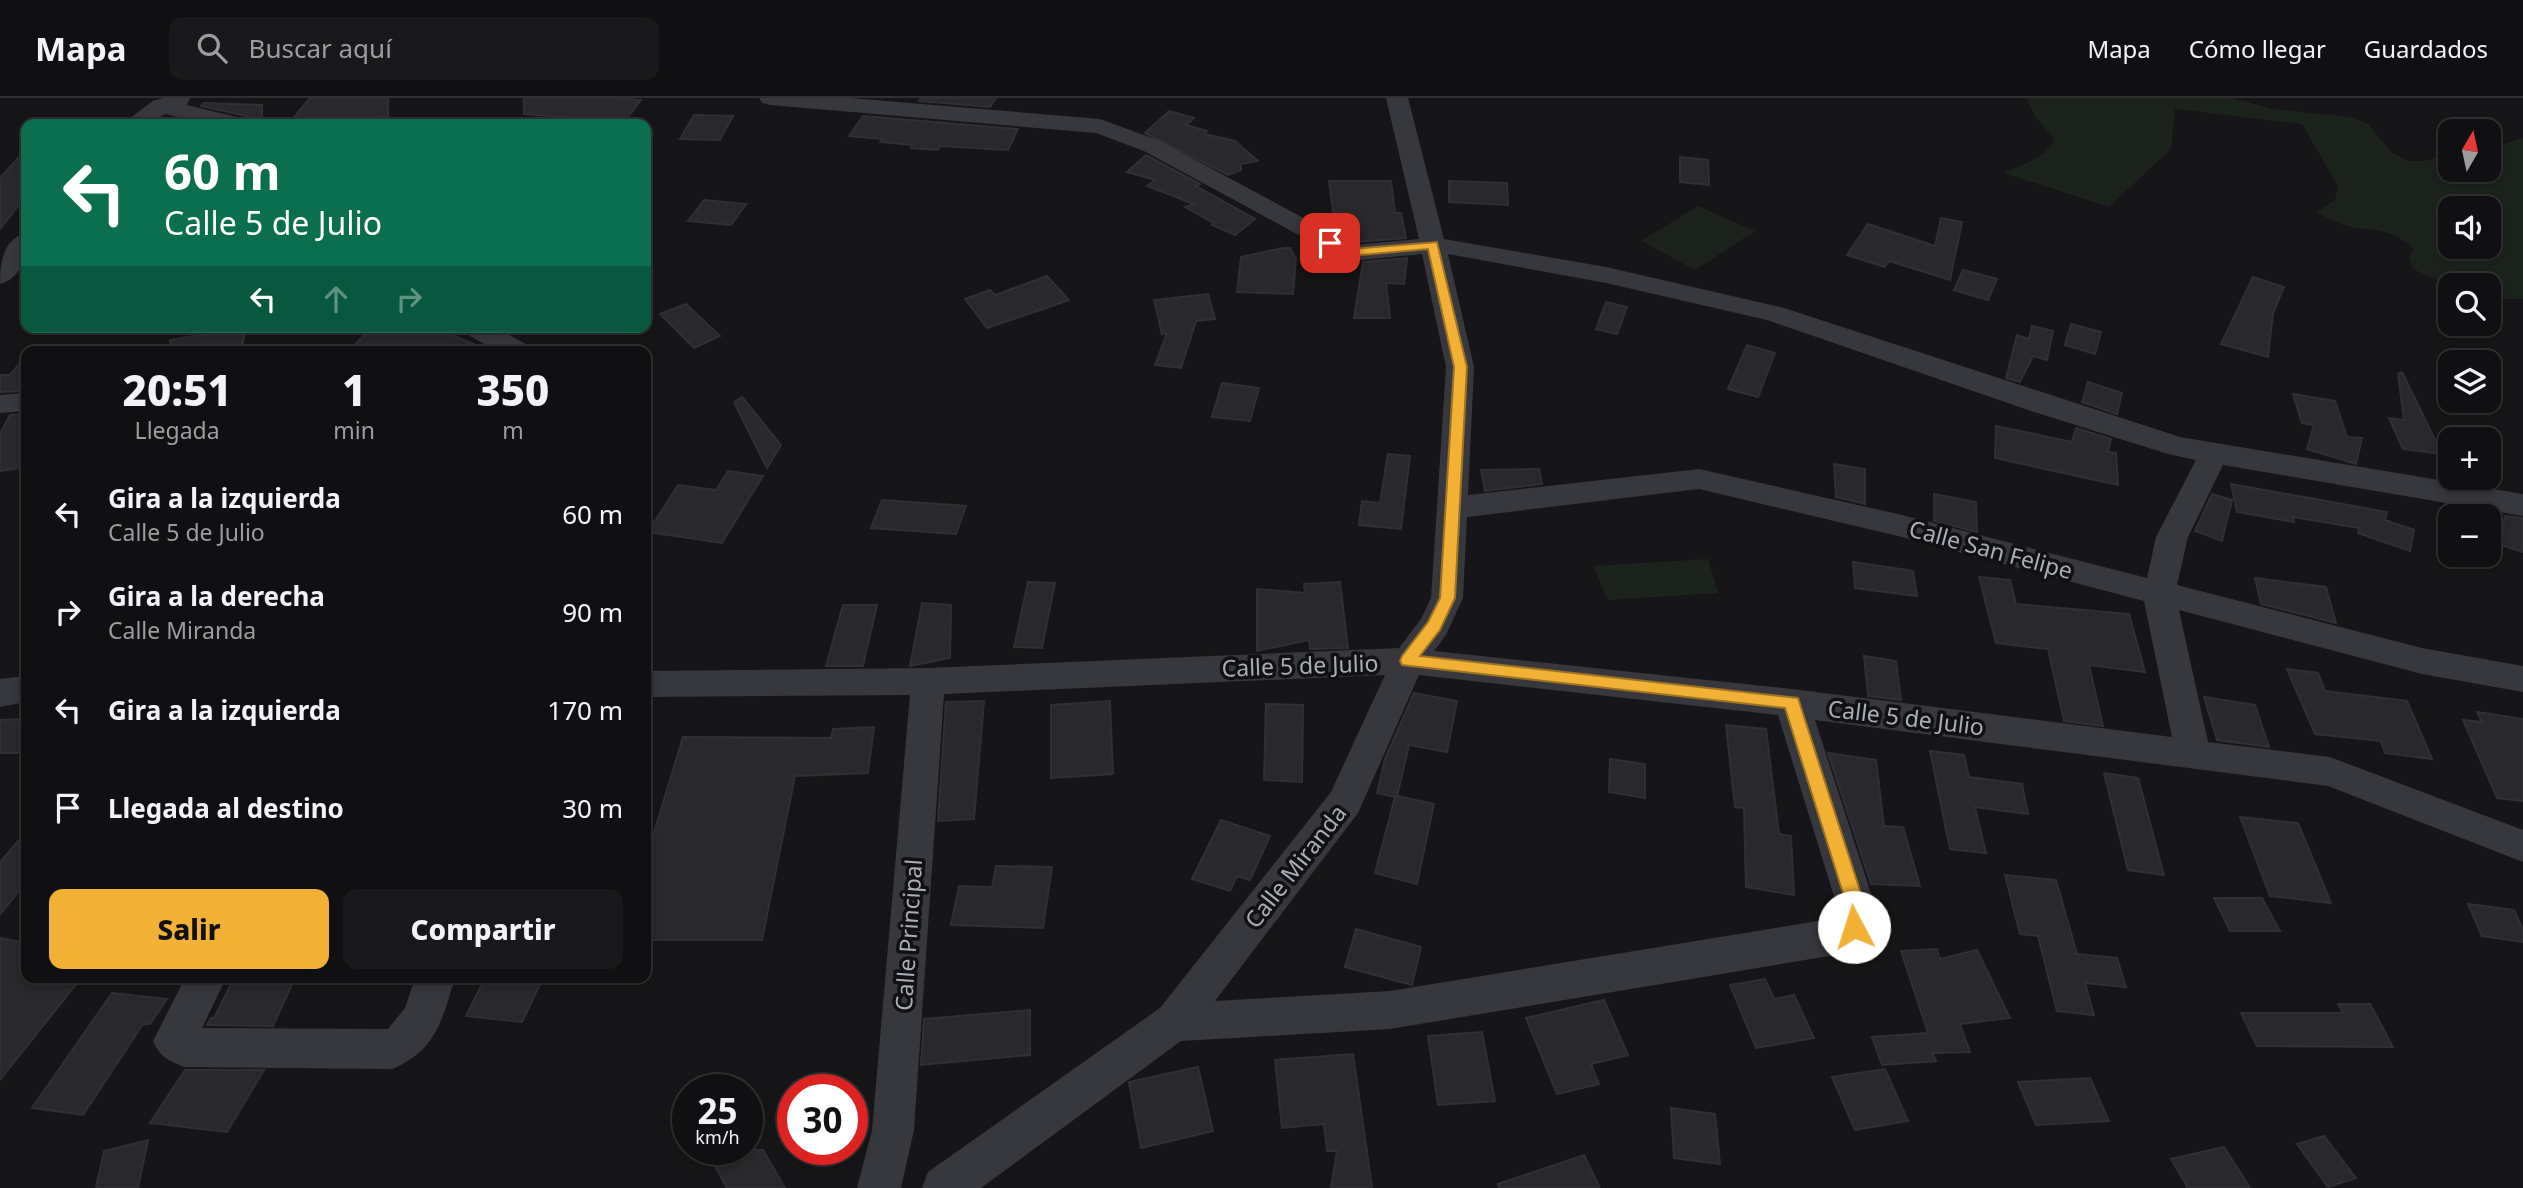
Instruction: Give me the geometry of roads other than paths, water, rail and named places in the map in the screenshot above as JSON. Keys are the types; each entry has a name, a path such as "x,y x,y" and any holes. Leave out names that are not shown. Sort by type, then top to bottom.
{"street":[{"path":"141,119 161,106 186,98"},
{"path":"770,98 1100,126 1152,146 1349,253 1433,245 1469,249 1606,275 1774,314 2178,447 2523,505"},
{"name":"Calle Miranda","path":"944,1188 1174,1022 1345,802 1408,661 1434,626 1447,598 1460,367 1397,98"},
{"path":"161,106 216,119"},
{"path":"0,276 21,249"},
{"path":"486,333 508,346"},
{"path":"0,404 21,402"},
{"path":"2193,754 2159,593 2172,537 2214,453"},
{"name":"Calle San Felipe","path":"1452,508 1699,479 1902,526 2422,661 2523,678"},
{"name":"Calle 5 de Julio","path":"651,684 928,681 1408,661 1792,703 2329,772 2523,846"},
{"name":"Calle Principal","path":"879,1188 893,1130 928,681"},
{"path":"0,693 21,689"},
{"path":"1174,1022 1390,1010 1842,936 1854,927 1856,906 1792,703"},
{"path":"203,983 174,1041 184,1047 392,1049 406,1043 416,1030 433,983"}]}
